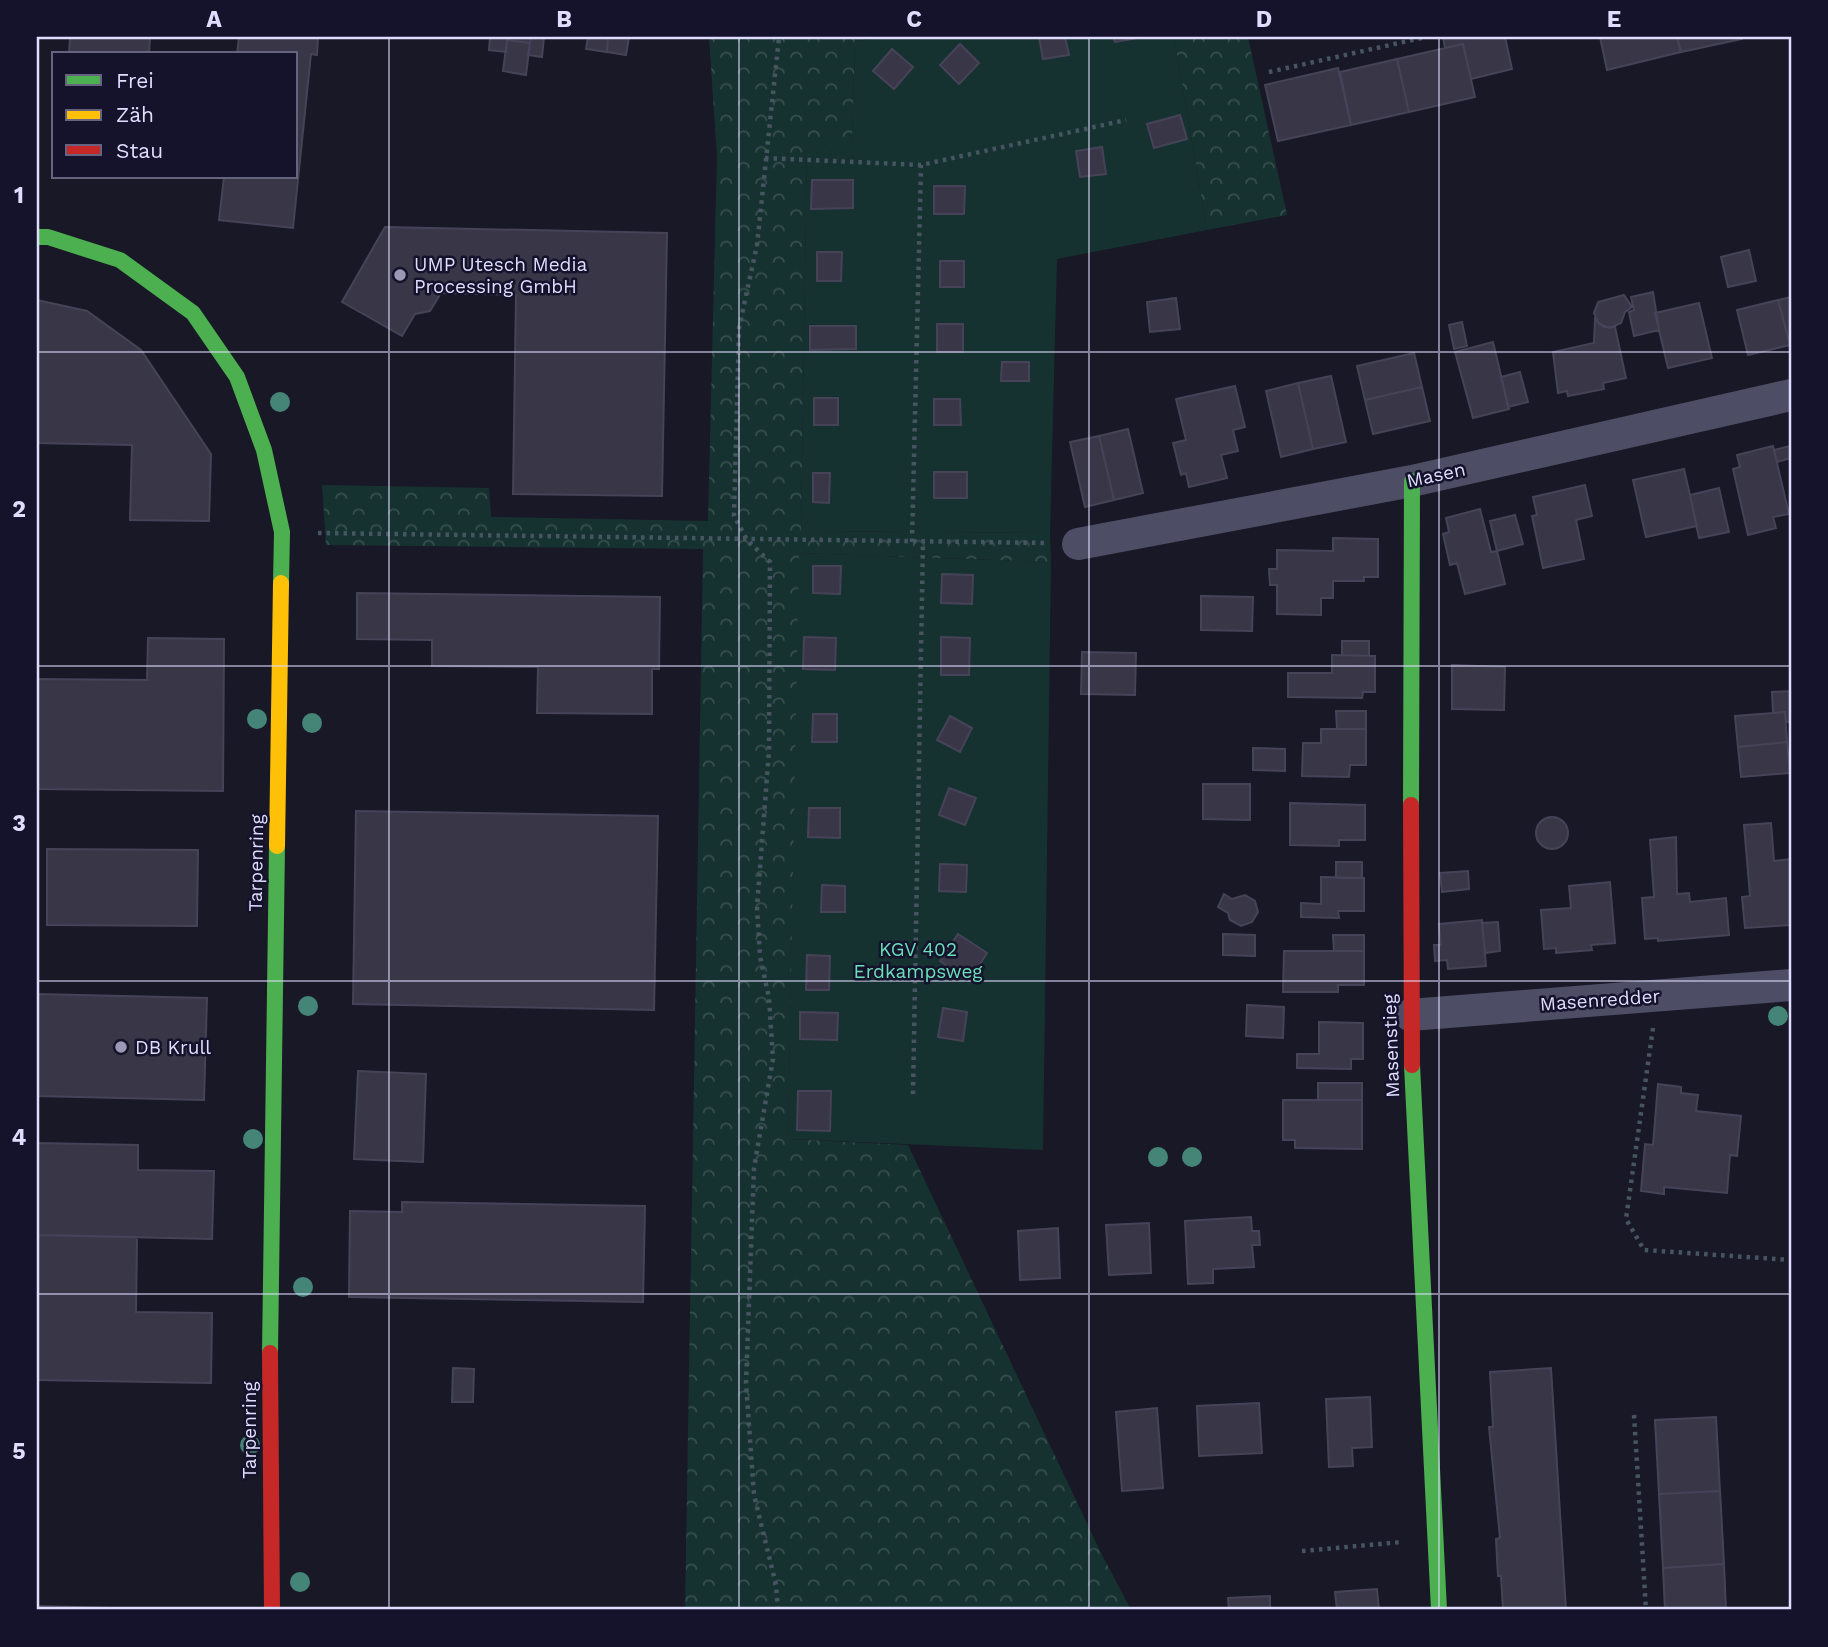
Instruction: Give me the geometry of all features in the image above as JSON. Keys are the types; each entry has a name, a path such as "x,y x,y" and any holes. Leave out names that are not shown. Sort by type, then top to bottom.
{"street":[{"name":"Tarpenring","path":"37,237 48,237 120,260 193,313 237,377 264,450 282,532 269,1393 272,1610"},
{"name":"Masen","path":"1078,544 1412,481 1791,395"},
{"name":"Masenstieg","path":"1412,481 1410,1015 1439,1610"},
{"name":"Masenredder","path":"1410,1015 1791,985"}],"path":[{"path":"778,1610 776,1585 754,1495 746,1383 754,1168 773,1059 769,998 760,956 757,907 769,751 770,562 747,540 734,516 739,328 757,245 779,37"},
{"path":"1269,72 1426,37"},
{"path":"765,158 921,166 1126,120"},
{"path":"912,542 921,166"},
{"path":"282,532 1078,544"},
{"path":"913,1094 923,541"},
{"path":"1657,996 1626,1219 1644,1250 1791,1260"},
{"path":"1634,1415 1646,1610"},
{"path":"1302,1551 1436,1540"}],"green space":[{"path":"709,37 884,37 855,41 852,146 807,146 801,531 1050,533 1051,562 799,553 788,1139 908,1145 1100,1551 1131,1610 685,1610 703,549 326,545 322,485 489,488 491,517 708,521 717,157"},
{"path":"884,37 1174,37 1207,230 1057,259 1050,533 801,531 807,145 852,146 855,41"},
{"path":"1174,37 1248,37 1287,215 1207,230"},
{"name":"KGV 402 Erdkampsweg","path":"798,553 1051,562 1043,1150 788,1139"}],"building":[{"path":"70,37 150,37 149,52 69,52"},
{"path":"239,37 318,37 317,55 311,54 293,228 219,220 224,178 298,178 298,52 237,52"},
{"path":"490,37 531,37 530,43 507,40 506,52 489,50"},
{"path":"531,37 544,37 542,57 528,55"},
{"path":"588,37 608,37 607,52 586,49"},
{"path":"608,37 629,37 626,55 607,52"},
{"path":"1039,37 1065,37 1069,55 1043,59"},
{"path":"1113,37 1144,37 1115,42"},
{"path":"1443,37 1505,37 1512,69 1471,79 1463,44 1445,48"},
{"path":"1600,37 1677,37 1681,52 1607,70"},
{"path":"1677,37 1742,37 1742,39 1681,52"},
{"path":"507,40 530,43 526,75 503,71"},
{"path":"960,44 979,63 959,84 940,65"},
{"path":"1463,44 1475,97 1409,112 1397,59"},
{"path":"892,49 913,67 894,89 873,71"},
{"path":"1397,59 1409,112 1351,125 1340,72"},
{"path":"1338,68 1351,125 1278,141 1265,85"},
{"path":"1180,115 1187,139 1154,148 1147,124"},
{"path":"1102,147 1106,174 1080,177 1076,151"},
{"path":"812,180 853,180 853,208 811,209"},
{"path":"934,186 965,186 964,214 934,214"},
{"path":"385,227 667,233 662,496 513,494 516,295 441,293 430,311 415,314 402,336 342,302"},
{"path":"1749,250 1756,281 1728,287 1721,257"},
{"path":"817,252 842,252 841,281 817,281"},
{"path":"940,261 964,261 964,287 940,287"},
{"path":"1653,292 1659,330 1634,336 1629,312 1634,310 1631,297"},
{"path":"1624,295 1632,307 1625,312 1621,323 1610,328 1599,324 1594,313 1598,302"},
{"path":"1791,297 1791,340 1789,341 1778,300"},
{"path":"1176,298 1180,329 1150,332 1147,302"},
{"path":"37,300 87,311 141,350 211,454 209,521 130,520 132,445 37,443"},
{"path":"1778,300 1790,345 1748,355 1737,310"},
{"path":"1699,303 1712,358 1668,368 1655,313"},
{"path":"1595,319 1604,327 1615,327 1626,378 1603,383 1604,389 1568,396 1567,391 1558,393 1553,352 1594,343"},
{"path":"1462,322 1467,346 1454,349 1449,325"},
{"path":"937,324 963,324 963,352 937,352"},
{"path":"810,326 856,326 856,349 810,350"},
{"path":"1493,342 1509,409 1473,418 1455,352"},
{"path":"1414,353 1422,387 1365,400 1357,366"},
{"path":"1002,362 1029,362 1029,381 1001,381"},
{"path":"1520,372 1528,402 1508,407 1501,377"},
{"path":"1331,376 1346,442 1313,449 1298,383"},
{"path":"1298,383 1313,449 1281,457 1266,391"},
{"path":"1235,386 1245,427 1233,430 1238,451 1221,455 1227,478 1189,487 1186,473 1181,475 1173,443 1186,440 1176,399"},
{"path":"1422,387 1430,421 1373,434 1365,400"},
{"path":"814,398 838,398 838,425 814,425"},
{"path":"934,399 960,399 961,425 934,425"},
{"path":"1128,429 1143,493 1114,500 1099,436"},
{"path":"1099,436 1114,500 1085,507 1070,442"},
{"path":"1791,442 1791,458 1777,462 1774,450 1790,446"},
{"path":"1773,446 1789,514 1773,517 1776,528 1748,535 1733,469 1740,467 1737,455"},
{"path":"1684,469 1697,526 1646,537 1633,480"},
{"path":"934,472 967,472 967,498 934,498"},
{"path":"813,473 830,473 829,503 813,502"},
{"path":"1585,485 1592,516 1576,520 1584,559 1543,568 1532,516 1537,515 1533,497"},
{"path":"1719,488 1729,532 1699,538 1690,495"},
{"path":"1480,509 1491,552 1497,551 1505,584 1465,594 1457,563 1450,565 1443,534 1449,532 1446,518"},
{"path":"1515,515 1523,544 1497,551 1490,521"},
{"path":"1333,538 1378,539 1378,577 1364,577 1364,581 1333,581 1333,598 1321,598 1321,615 1277,614 1277,585 1270,585 1269,569 1277,569 1277,550 1333,551"},
{"path":"813,566 841,566 840,594 813,593"},
{"path":"942,574 973,575 972,604 941,603"},
{"path":"357,593 660,597 659,669 652,669 652,714 537,713 538,667 432,666 432,640 357,639"},
{"path":"1201,596 1253,597 1252,631 1201,630"},
{"path":"804,637 836,638 835,670 803,669"},
{"path":"941,637 970,638 969,675 941,675"},
{"path":"148,638 224,639 223,791 37,789 37,679 147,680"},
{"path":"1342,641 1369,641 1369,656 1342,655"},
{"path":"1082,652 1136,653 1135,695 1081,694"},
{"path":"1332,655 1375,656 1375,692 1363,692 1362,698 1288,697 1288,673 1332,673"},
{"path":"1452,665 1505,667 1504,710 1452,709"},
{"path":"1791,691 1791,722 1786,722 1785,712 1773,713 1772,692"},
{"path":"1336,711 1366,711 1366,729 1337,729"},
{"path":"1785,712 1787,742 1738,747 1735,716"},
{"path":"813,714 837,714 837,742 812,742"},
{"path":"950,716 972,728 960,752 937,740"},
{"path":"1321,729 1366,729 1366,765 1350,765 1349,777 1302,776 1303,743 1321,743"},
{"path":"1787,742 1790,773 1741,777 1738,747"},
{"path":"1253,748 1285,749 1285,771 1253,770"},
{"path":"1203,784 1250,784 1250,820 1203,819"},
{"path":"949,788 976,798 965,825 939,815"},
{"path":"1290,803 1365,805 1365,840 1339,840 1339,846 1290,845"},
{"path":"809,808 840,808 840,838 808,837"},
{"path":"356,811 658,816 654,1010 353,1004"},
{"path":"1552,817 1563,822 1568,833 1563,844 1552,849 1541,844 1536,833 1541,822"},
{"path":"1771,823 1774,861 1791,859 1791,925 1745,928 1742,897 1750,896 1744,825"},
{"path":"1676,837 1677,894 1689,893 1690,902 1726,898 1729,935 1658,941 1658,938 1645,939 1642,898 1654,897 1650,840"},
{"path":"47,849 198,850 197,926 47,925"},
{"path":"1336,862 1362,862 1362,878 1336,878"},
{"path":"940,864 967,865 966,892 939,891"},
{"path":"1468,871 1469,889 1442,892 1440,873"},
{"path":"1321,877 1364,878 1364,911 1338,911 1339,918 1301,917 1301,903 1321,904"},
{"path":"1610,882 1615,943 1591,945 1592,950 1556,953 1556,948 1544,949 1541,910 1571,908 1569,886"},
{"path":"822,885 845,886 845,912 821,912"},
{"path":"1224,894 1232,899 1245,895 1255,901 1258,912 1252,922 1241,926 1230,920 1228,913 1218,907"},
{"path":"1482,920 1486,966 1448,969 1447,960 1435,961 1434,945 1441,945 1439,924"},
{"path":"1498,922 1500,951 1485,953 1482,923"},
{"path":"958,934 987,953 969,981 940,961"},
{"path":"1223,934 1255,935 1255,956 1223,955"},
{"path":"1333,935 1364,935 1364,951 1334,951"},
{"path":"1284,951 1364,951 1364,985 1338,985 1338,992 1283,992"},
{"path":"807,955 830,956 829,990 806,990"},
{"name":"DB Krull","path":"37,994 207,998 204,1100 37,1096"},
{"path":"1247,1005 1284,1007 1283,1038 1246,1036"},
{"path":"943,1008 967,1012 963,1041 938,1037"},
{"path":"800,1012 838,1013 837,1040 800,1039"},
{"path":"1319,1022 1363,1023 1363,1059 1351,1059 1351,1069 1297,1068 1297,1054 1319,1054"},
{"path":"358,1071 426,1074 423,1162 354,1159"},
{"path":"1318,1083 1362,1083 1362,1100 1318,1100"},
{"path":"1658,1084 1681,1087 1681,1093 1698,1095 1696,1111 1741,1116 1737,1156 1730,1155 1727,1193 1664,1187 1664,1194 1641,1191 1645,1144 1653,1145"},
{"path":"798,1091 831,1091 830,1131 797,1130"},
{"path":"1283,1100 1362,1100 1362,1149 1295,1148 1295,1140 1283,1140"},
{"path":"37,1143 138,1145 138,1170 214,1171 212,1239 37,1235"},
{"path":"402,1202 645,1206 643,1302 349,1297 350,1211 402,1212"},
{"path":"1251,1217 1252,1231 1259,1231 1260,1245 1252,1245 1254,1267 1213,1269 1213,1283 1188,1284 1185,1221"},
{"path":"1149,1223 1151,1273 1109,1275 1106,1225"},
{"path":"1058,1228 1060,1278 1020,1280 1018,1231"},
{"path":"37,1235 137,1237 136,1312 212,1313 211,1383 37,1380"},
{"path":"453,1368 474,1369 473,1402 452,1402"},
{"path":"1551,1368 1566,1610 1503,1610 1496,1539 1500,1538 1489,1427 1493,1427 1490,1372"},
{"path":"1370,1397 1372,1447 1352,1448 1353,1466 1329,1467 1326,1399"},
{"path":"1259,1403 1262,1453 1199,1456 1197,1406"},
{"path":"1157,1408 1163,1488 1122,1491 1116,1412"},
{"path":"1716,1417 1720,1491 1659,1494 1655,1420"},
{"path":"1720,1491 1724,1564 1663,1568 1659,1494"},
{"path":"1724,1564 1726,1610 1665,1610 1663,1568"},
{"path":"1377,1589 1379,1610 1337,1610 1335,1592"},
{"path":"1270,1596 1270,1610 1229,1610 1228,1598"},
{"path":"37,1606 188,1610 37,1610"}],"traffic: fast":[{"path":"37,237 48,237 120,260 193,313 237,377 264,450 282,532 281,583"},
{"path":"1411,805 1412,481"},
{"path":"270,1353 277,846"},
{"path":"1412,1065 1439,1610"}],"traffic: slow":[{"path":"277,846 281,583"}],"traffic: jam":[{"path":"1411,805 1412,1065"},
{"path":"270,1353 272,1610"}],"place":[{"name":"UMP Utesch Media Processing GmbH","path":"400,275"},
{"name":"DB Krull","path":"121,1047"}]}
